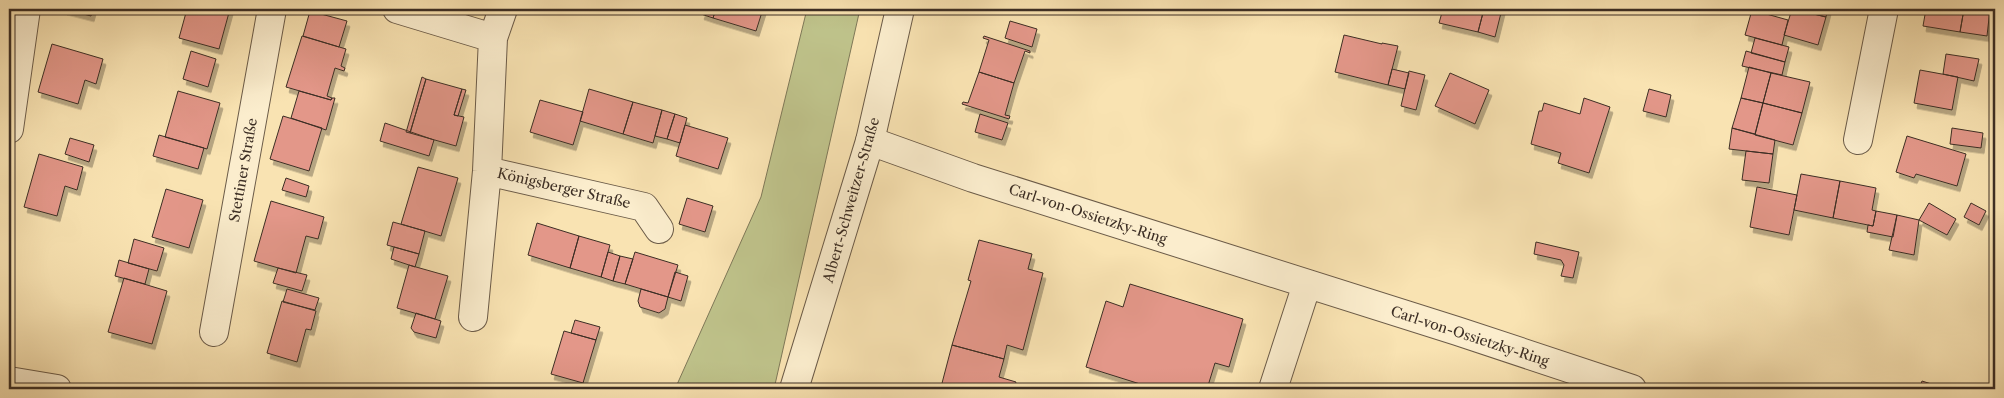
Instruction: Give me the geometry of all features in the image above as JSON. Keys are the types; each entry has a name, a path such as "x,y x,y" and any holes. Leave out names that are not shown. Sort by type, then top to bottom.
{"street":[{"path":"9,129 26,9"},
{"name":"Stettiner Straße","path":"214,332 272,9"},
{"path":"397,9 493,38"},
{"name":"Königsberger Straße","path":"473,317 487,171 493,38 503,9"},
{"name":"Albert-Schweitzer-Straße","path":"794,389 870,141 900,9"},
{"path":"1858,140 1884,9"},
{"name":"Carl-von-Ossietzky-Ring","path":"870,141 973,178 1632,389"},
{"name":"Königsberger Straße","path":"487,171 644,207 659,229"},
{"path":"1273,389 1306,284"},
{"path":"9,381 57,389"}],"green space":[{"path":"807,9 860,9 774,389 675,389 761,197"}],"building":[{"path":"64,9 93,9 91,16"},
{"path":"187,9 230,9 219,49 179,38"},
{"path":"703,9 716,9 713,18 701,14"},
{"path":"716,9 763,9 756,31 713,18"},
{"path":"1443,9 1484,9 1478,32 1439,23"},
{"path":"1484,9 1502,9 1495,37 1478,32"},
{"path":"1792,9 1826,17 1818,45 1784,35"},
{"path":"1795,9 1828,9 1826,17"},
{"path":"1926,9 1964,9 1960,32 1923,26"},
{"path":"1964,9 1990,9 1987,36 1960,32"},
{"path":"1752,10 1788,20 1782,45 1745,35"},
{"path":"310,11 347,21 339,47 303,36"},
{"path":"1010,21 1037,29 1032,47 1005,38"},
{"path":"1344,35 1398,46 1388,85 1335,72"},
{"path":"302,36 346,49 341,66 345,68 344,71 335,68 327,96 332,98 331,100 286,87"},
{"path":"984,36 1030,51 1030,53 1025,51 1014,83 979,72 989,40 983,38"},
{"path":"1755,38 1789,47 1785,62 1751,53"},
{"path":"52,44 103,59 96,84 85,80 78,104 38,92"},
{"path":"191,51 216,59 208,87 183,79"},
{"path":"1746,51 1785,62 1782,75 1742,66"},
{"path":"1946,54 1979,59 1974,81 1943,74"},
{"path":"1749,67 1771,73 1763,103 1741,98"},
{"path":"1392,69 1409,73 1405,89 1388,85"},
{"path":"1920,70 1958,77 1952,110 1914,103"},
{"path":"1409,71 1425,75 1416,110 1401,106"},
{"path":"979,72 1014,83 1005,115 1010,116 1009,119 962,104 963,102 968,103"},
{"path":"1450,73 1489,90 1475,124 1435,106"},
{"path":"1771,73 1810,82 1802,113 1763,103"},
{"path":"422,77 426,79 410,133 406,132 407,129"},
{"path":"426,79 462,89 454,115 464,117 456,146 410,133"},
{"path":"462,89 466,90 458,116 454,115"},
{"path":"589,89 633,102 623,134 580,121"},
{"path":"1649,89 1671,95 1666,117 1643,111"},
{"path":"178,91 220,103 207,149 165,137"},
{"path":"299,91 331,100 335,98 326,130 291,118"},
{"path":"1584,98 1610,107 1589,173 1558,163 1561,153 1531,144 1539,111 1542,111 1544,103 1580,114"},
{"path":"1741,98 1763,103 1755,134 1732,128"},
{"path":"540,100 583,112 573,145 530,132"},
{"path":"633,102 662,110 653,143 623,134"},
{"path":"1763,103 1802,113 1793,145 1755,135"},
{"path":"662,110 675,114 667,139 655,136"},
{"path":"675,114 687,118 680,143 667,139"},
{"path":"980,114 1008,123 1002,140 975,132"},
{"path":"283,116 322,128 309,171 270,159"},
{"path":"385,123 434,140 429,156 380,141"},
{"path":"685,125 728,138 718,169 676,156"},
{"path":"1732,128 1775,140 1773,154 1729,149"},
{"path":"1952,128 1983,133 1981,148 1950,144"},
{"path":"159,135 204,148 198,169 153,156"},
{"path":"1907,136 1966,154 1957,186 1916,174 1914,178 1896,172"},
{"path":"70,138 94,145 89,162 65,154"},
{"path":"1746,151 1773,154 1769,183 1742,180"},
{"path":"39,154 83,167 77,190 65,186 57,216 24,207"},
{"path":"418,167 458,178 441,236 401,224"},
{"path":"1801,174 1840,181 1833,218 1794,210"},
{"path":"286,178 309,186 306,197 282,190"},
{"path":"1840,181 1876,188 1872,210 1876,211 1873,226 1833,218"},
{"path":"1757,187 1797,195 1789,235 1750,227"},
{"path":"166,189 203,200 189,248 152,237"},
{"path":"687,198 713,206 705,232 679,224"},
{"path":"271,201 324,217 318,239 306,236 296,273 254,261"},
{"path":"1929,203 1956,219 1947,235 1919,220"},
{"path":"1971,203 1986,211 1979,225 1964,217"},
{"path":"1876,211 1897,215 1893,237 1867,232 1868,225 1873,226"},
{"path":"1897,215 1919,220 1914,255 1889,250"},
{"path":"393,222 425,231 419,254 387,245"},
{"path":"537,223 579,236 570,268 528,255"},
{"path":"579,236 610,245 601,277 570,268"},
{"path":"134,239 164,248 157,271 128,263"},
{"path":"979,240 1032,254 1028,269 1043,273 1023,350 1007,345 1004,359 952,345 971,281 968,280"},
{"path":"1536,242 1579,252 1573,278 1561,276 1564,265 1561,260 1534,254"},
{"path":"394,247 419,254 415,267 391,259"},
{"path":"608,252 620,256 613,281 601,277"},
{"path":"635,252 678,265 668,297 625,284"},
{"path":"620,256 633,259 625,284 613,281"},
{"path":"119,260 149,269 145,284 115,276"},
{"path":"409,265 448,276 435,319 397,308"},
{"path":"278,268 307,275 302,291 273,283"},
{"path":"675,272 688,276 681,301 668,297"},
{"path":"124,278 167,291 152,344 108,332"},
{"path":"1130,284 1243,319 1229,367 1215,363 1207,389 1177,389 1165,385 1164,389 1156,389 1086,367 1106,301 1123,307"},
{"path":"287,289 319,298 315,310 283,302"},
{"path":"641,289 668,297 665,309 659,313 640,307 638,301"},
{"path":"282,301 316,311 311,330 306,329 297,362 267,353"},
{"path":"416,313 441,321 436,338 414,332 411,328"},
{"path":"575,320 600,327 596,340 571,333"},
{"path":"564,331 596,340 583,383 551,374"},
{"path":"952,345 1004,359 999,377 1016,382 1014,389 943,389 941,387"},
{"path":"1922,381 1947,389 1919,389"}]}
